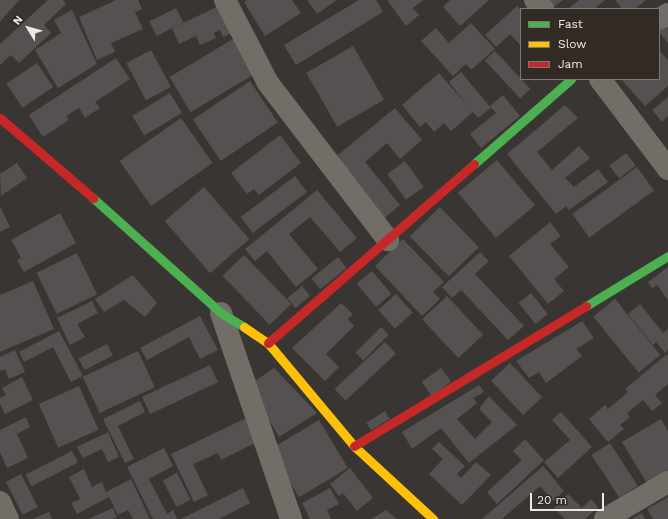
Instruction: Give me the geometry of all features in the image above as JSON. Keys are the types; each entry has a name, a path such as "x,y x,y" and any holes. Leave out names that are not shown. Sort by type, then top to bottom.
{"street":[{"path":"225,0 268,83 388,240"},
{"path":"535,0 542,8"},
{"path":"268,343 570,80"},
{"path":"601,80 668,169"},
{"path":"0,118 54,163 221,313 268,343 354,446 433,519"},
{"path":"354,446 668,256"},
{"path":"221,313 292,519"},
{"path":"605,519 668,482"},
{"path":"0,502 8,519"}],"building":[{"path":"0,0 19,0 0,22"},
{"path":"48,0 63,0 66,4 44,25 51,33 19,63 11,55 0,65 0,44"},
{"path":"116,0 138,0 142,9 135,12 143,29 111,43 115,52 97,60 79,17"},
{"path":"247,0 292,0 301,13 265,36 244,2"},
{"path":"307,0 337,0 317,14"},
{"path":"359,0 376,0 383,12 296,65 284,45"},
{"path":"387,0 423,0 413,8 419,15 406,26"},
{"path":"450,0 489,0 460,26 443,7"},
{"path":"537,0 563,0 552,8 549,8"},
{"path":"579,0 605,0 595,8 569,8"},
{"path":"615,0 646,0 636,8 621,8"},
{"path":"219,6 232,33 223,37 220,30 214,33 216,38 200,45 196,36 179,44 172,28"},
{"path":"517,6 520,9 520,45 510,34 496,47 485,35"},
{"path":"176,8 183,22 157,36 149,22"},
{"path":"72,10 97,64 58,88 35,50 61,33 54,20"},
{"path":"668,19 668,43 660,33 660,25"},
{"path":"471,23 495,49 471,70 466,64 453,76 421,41 436,28 449,43"},
{"path":"233,39 254,74 191,112 170,77"},
{"path":"353,46 384,100 337,127 306,73"},
{"path":"151,50 171,87 146,100 126,63"},
{"path":"495,51 520,78 520,80 522,80 530,89 520,99 485,61"},
{"path":"660,51 668,60 668,86 645,106 622,80 660,80"},
{"path":"116,58 130,79 95,102 100,108 85,118 79,108 66,116 69,120 43,137 29,115"},
{"path":"37,63 53,87 23,108 6,84"},
{"path":"461,72 491,108 478,118 473,112 451,131 444,123 434,132 426,122 420,127 402,105 439,73 468,106 449,82"},
{"path":"250,81 278,122 221,161 193,120"},
{"path":"170,93 182,113 144,135 132,116"},
{"path":"503,95 520,116 481,148 470,134 496,113 490,106"},
{"path":"668,97 668,116 662,122 652,110"},
{"path":"565,105 578,118 537,152 552,170 579,146 590,158 565,178 574,187 598,169 608,182 569,210 566,206 556,214 507,154"},
{"path":"395,108 422,140 400,159 387,143 365,162 400,205 381,221 332,160"},
{"path":"181,118 213,163 151,206 120,161"},
{"path":"280,135 301,163 259,195 254,189 247,194 231,173"},
{"path":"626,153 636,166 619,179 609,166"},
{"path":"497,160 535,205 496,238 458,193"},
{"path":"405,161 424,187 406,200 387,174"},
{"path":"17,163 27,178 1,196 0,174"},
{"path":"637,167 654,190 589,237 572,214"},
{"path":"295,176 307,192 253,233 241,217"},
{"path":"204,187 249,239 210,273 165,221"},
{"path":"317,190 357,238 340,252 310,217 289,234 318,269 296,287 267,251 255,261 245,249"},
{"path":"0,206 10,227 0,232"},
{"path":"440,207 479,247 449,276 410,236"},
{"path":"60,213 76,243 24,272 17,260 21,258 11,240"},
{"path":"550,222 561,236 550,244 569,267 554,279 564,291 548,304 509,256"},
{"path":"403,239 444,282 433,292 440,299 422,316 375,266"},
{"path":"480,252 489,261 475,274 524,326 508,340 461,290 452,298 442,287"},
{"path":"77,253 97,294 57,314 37,273"},
{"path":"244,255 291,304 270,325 222,276"},
{"path":"338,257 347,268 320,289 312,278"},
{"path":"668,267 668,300 657,285 652,288 648,282"},
{"path":"372,271 391,294 376,307 357,284"},
{"path":"133,275 157,303 145,317 124,300 104,312 95,299"},
{"path":"33,281 54,329 0,352 0,295"},
{"path":"302,286 310,296 295,308 287,298"},
{"path":"531,293 548,314 536,324 519,303"},
{"path":"396,294 413,313 395,329 378,310"},
{"path":"447,296 483,335 458,358 422,319"},
{"path":"615,299 660,355 639,373 593,317"},
{"path":"92,301 98,313 77,324 85,337 70,345 57,318"},
{"path":"341,303 353,314 348,319 354,326 326,354 339,367 325,381 292,348"},
{"path":"640,304 663,333 668,329 668,350 665,353 656,342 653,345 628,314"},
{"path":"200,316 218,350 200,359 189,337 147,360 140,348"},
{"path":"582,321 594,338 576,349 582,356 546,383 539,372 529,378 516,361"},
{"path":"381,327 389,335 363,360 356,352"},
{"path":"59,331 83,376 71,382 53,347 24,362 19,352"},
{"path":"385,342 396,354 345,401 335,389"},
{"path":"107,344 113,356 84,370 78,359"},
{"path":"15,350 25,372 9,379 5,369 0,371 0,357"},
{"path":"138,351 155,387 100,413 83,377"},
{"path":"667,354 668,384 655,395 662,403 652,411 643,400 627,413 630,417 620,425 624,429 608,442 589,419 605,405 608,409 628,392 625,389"},
{"path":"510,363 542,397 523,415 491,381"},
{"path":"210,365 218,382 150,414 142,397"},
{"path":"274,368 317,413 279,437 249,385"},
{"path":"441,368 451,382 432,396 422,382"},
{"path":"22,377 33,400 5,414 0,404 0,398 6,395 2,388"},
{"path":"479,385 484,392 473,398 477,403 457,419 475,439 492,422 479,409 489,396 517,425 469,463 441,428 412,449 402,432"},
{"path":"79,386 99,430 58,448 39,404"},
{"path":"140,401 145,412 118,426 134,459 125,463 103,419"},
{"path":"385,411 390,419 371,430 366,423"},
{"path":"561,412 592,447 558,478 544,462 570,440 552,420"},
{"path":"26,417 30,427 17,434 28,458 7,468 0,452 0,430"},
{"path":"246,418 257,442 221,460 218,453 193,464 208,495 194,502 171,454"},
{"path":"661,419 668,431 668,473 648,485 622,442"},
{"path":"319,420 348,468 299,497 270,449"},
{"path":"108,432 119,457 108,462 102,449 83,458 77,447"},
{"path":"525,439 544,460 497,504 487,492 522,460 513,451"},
{"path":"439,442 465,466 457,474 461,478 476,462 491,475 462,505 429,474 443,459 432,449"},
{"path":"610,443 638,486 619,498 592,455"},
{"path":"164,448 173,466 149,479 167,514 173,510 177,519 153,519 127,467"},
{"path":"72,451 78,463 32,486 26,475"},
{"path":"543,466 564,491 553,501 540,486 502,519 482,519"},
{"path":"350,468 373,498 357,511 343,493 339,496 330,484"},
{"path":"84,469 92,487 102,482 106,492 131,479 150,519 133,519 128,510 118,515 109,497 77,514 71,503 80,499 69,477"},
{"path":"177,473 191,500 176,507 163,480"},
{"path":"21,474 38,507 23,515 6,482"},
{"path":"243,488 250,503 219,519 181,519"},
{"path":"330,488 339,504 327,510 331,519 310,519 302,503"},
{"path":"568,494 582,508 591,499 598,507 585,519 565,519 554,508"},
{"path":"668,497 668,519 653,519 647,509"},
{"path":"113,508 117,517 112,519 88,519"},
{"path":"386,510 397,519 371,519"},
{"path":"49,512 52,519 32,519"},
{"path":"642,513 645,519 632,519"}],"traffic: fast":[{"path":"474,164 570,80"},
{"path":"93,198 221,313 244,327"},
{"path":"586,306 668,256"}],"traffic: slow":[{"path":"244,327 268,343 354,446 433,519"}],"traffic: jam":[{"path":"0,118 93,198"},
{"path":"268,343 474,164"},
{"path":"354,446 586,306"}]}
